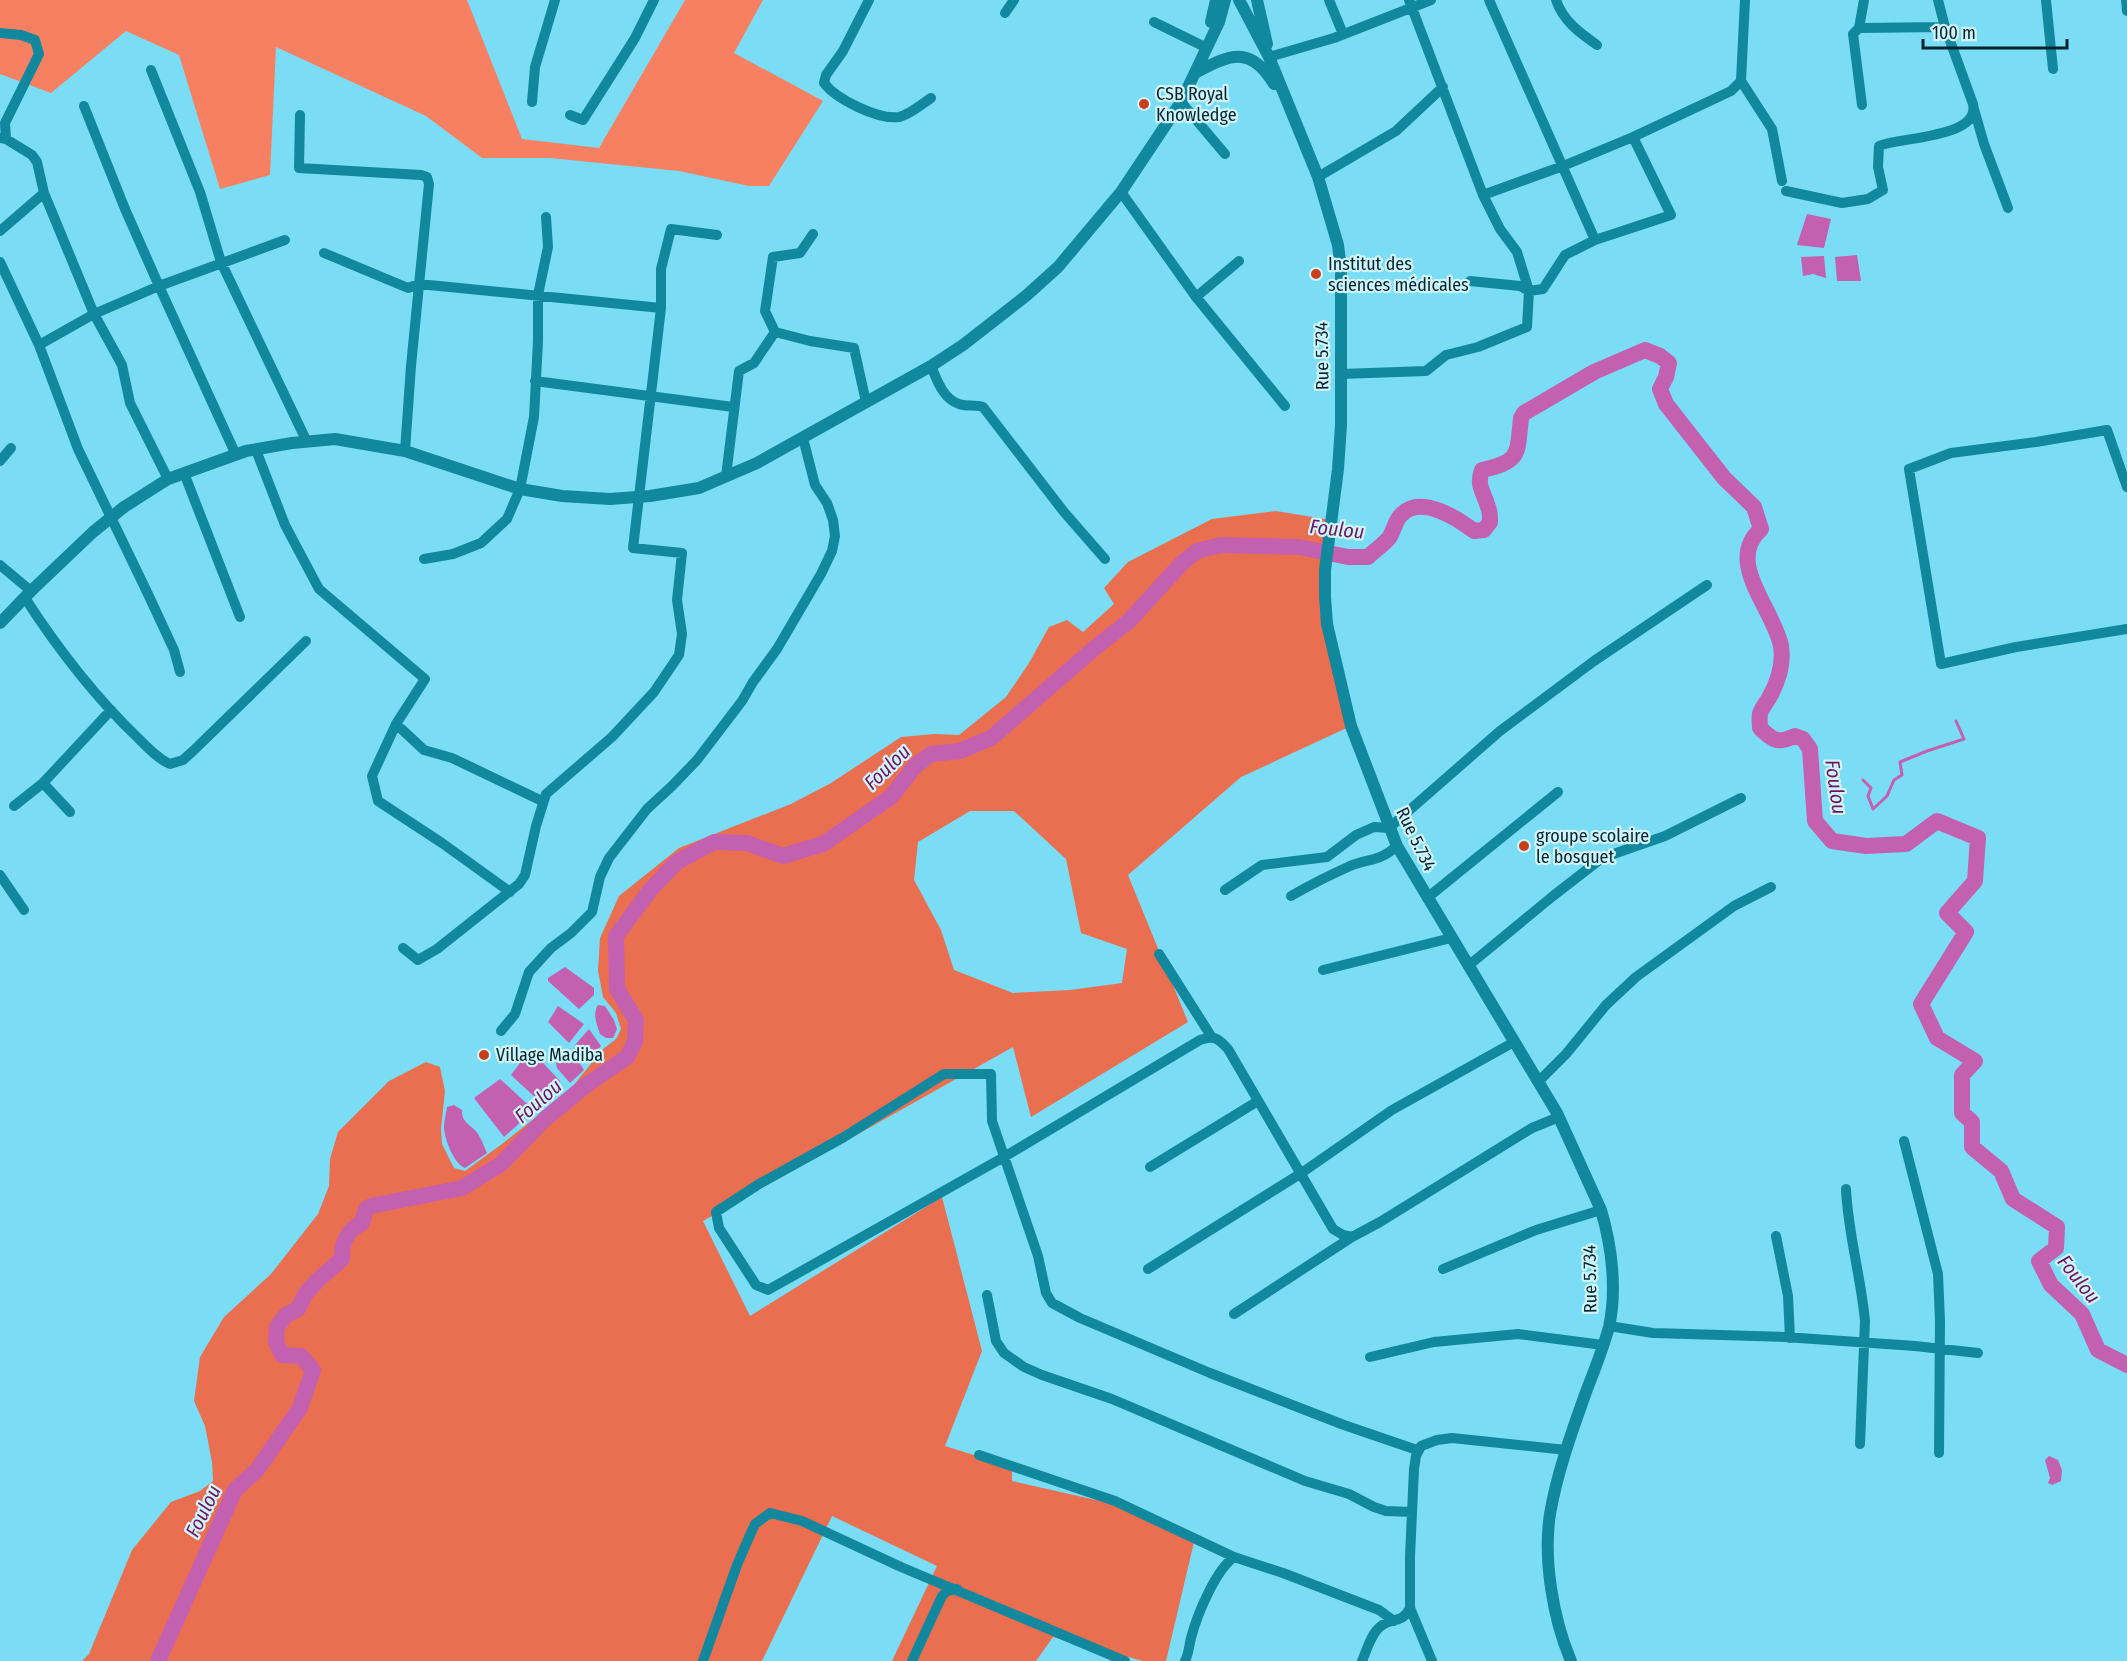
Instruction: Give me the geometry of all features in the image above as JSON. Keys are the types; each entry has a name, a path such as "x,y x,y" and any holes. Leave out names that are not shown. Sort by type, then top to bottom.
{"street":[{"path":"532,102 535,67 555,0"},
{"path":"570,115 583,120 635,38 654,0"},
{"path":"869,0 843,51 826,75 824,83 840,98 890,116 904,115 931,98"},
{"path":"1005,14 1014,0"},
{"path":"1197,69 1216,0"},
{"path":"0,623 124,507 168,479 256,450 335,439 405,451 520,489 562,496 610,499 699,488 757,464 931,366 963,345 1027,295 1065,259 1121,192 1181,102 1219,22 1225,0"},
{"name":"Rue 5.734","path":"1239,0 1269,57 1318,177 1338,245 1341,268 1340,436 1325,570 1327,624 1351,726 1397,846 1558,1117 1602,1210 1612,1264 1609,1326 1566,1450 1550,1515 1549,1568 1562,1638 1571,1661"},
{"path":"1257,0 1269,57 1343,34 1410,4 1431,0"},
{"path":"1329,0 1343,34"},
{"path":"1489,0 1595,240"},
{"path":"1556,0 1558,7 1572,27 1597,45"},
{"path":"1745,0 1741,81 1772,129 1784,186 1842,203 1868,199 1883,190 1878,167 1877,150 1879,146 1957,130 1969,120 1974,109"},
{"path":"1862,105 1853,34 1859,28 1864,0"},
{"path":"1938,0 1984,144 2008,207"},
{"path":"2046,0 2053,69"},
{"path":"2126,0 2127,11"},
{"path":"1341,374 1426,371 1446,355 1478,347 1527,327 1529,291 1517,252 1500,229 1483,195 1410,4"},
{"path":"1154,22 1203,46"},
{"path":"1859,28 1945,27"},
{"path":"0,33 21,35 35,40 39,54 5,123 3,138 32,155 37,162 44,193 94,314 122,365 130,403 168,479"},
{"path":"1197,69 1240,55 1254,60 1265,69 1296,124"},
{"path":"151,69 200,192 221,262 307,442"},
{"path":"1483,195 1563,166 1633,136 1731,91 1741,81"},
{"path":"1318,177 1396,131 1443,87"},
{"path":"1181,102 1225,154"},
{"path":"84,106 125,209 237,455"},
{"path":"300,115 299,168 427,177 429,184 405,451"},
{"path":"1470,281 1520,286 1529,291 1544,289 1564,255 1595,240 1671,215 1633,136"},
{"path":"1121,192 1197,297 1285,406"},
{"path":"0,231 44,193"},
{"path":"424,559 453,554 482,543 507,519 520,489 534,417 538,295 548,247 546,218"},
{"path":"403,948 418,960 424,957 437,950 510,892 525,875 542,801 546,794 612,737 654,692 679,656 682,634 677,600 682,553 633,548 660,308 661,269 671,229 717,235"},
{"path":"775,332 765,311 773,257 800,253 813,234"},
{"path":"39,345 94,314 159,286 285,240"},
{"path":"324,253 408,288 419,284 660,308"},
{"path":"1197,297 1239,261"},
{"path":"0,262 39,345 78,449 174,650 180,672"},
{"path":"775,332 810,341 854,348 866,402"},
{"path":"726,476 739,371 754,363 775,332"},
{"path":"931,366 944,393 952,401 961,405 974,404 982,408 1104,559"},
{"path":"535,381 733,407"},
{"path":"2127,488 2107,430 1951,453 1909,469 1941,664 2016,646 2127,629"},
{"path":"501,1031 515,1014 529,972 551,948 571,933 592,912 600,877 609,858 646,809 697,760 742,701 777,649 821,574 832,551 835,536 833,520 827,503 815,485 803,438"},
{"path":"0,461 11,448"},
{"path":"256,450 285,525 319,589 426,679 396,724 372,776 378,801 510,892"},
{"path":"184,473 240,618"},
{"path":"0,565 28,595 58,648 111,710 165,762 175,764 194,751 306,641"},
{"path":"1225,890 1262,865 1326,857 1356,835 1374,827 1389,828 1500,731 1594,661 1707,585"},
{"path":"14,806 43,783 111,710"},
{"path":"396,724 424,750 452,758 542,801"},
{"path":"43,783 70,812"},
{"path":"1426,898 1558,792"},
{"path":"1468,966 1602,858 1665,836 1742,798"},
{"path":"1291,896 1348,867 1382,858 1397,846"},
{"path":"0,874 24,910"},
{"path":"1538,1082 1566,1054 1606,1005 1636,977 1734,906 1771,887"},
{"path":"1323,970 1451,938"},
{"path":"1159,954 1211,1036"},
{"path":"1352,1237 1343,1235 1333,1228 1228,1049 1218,1038 1211,1036 1200,1040 1004,1157 768,1290 756,1284 718,1228 716,1212 759,1184 844,1137 944,1074 992,1074 992,1121 1004,1157 1038,1256 1046,1293 1052,1303 1080,1318 1210,1373 1344,1425 1417,1450"},
{"path":"1148,1269 1300,1174 1392,1110 1514,1042"},
{"path":"1150,1167 1258,1101"},
{"path":"1234,1314 1352,1237 1532,1128 1558,1117"},
{"path":"1904,1141 1938,1274 1939,1453"},
{"path":"1846,1189 1848,1227 1863,1304 1865,1343 1860,1444"},
{"path":"1443,1269 1536,1230 1602,1210"},
{"path":"1776,1236 1788,1296 1790,1338"},
{"path":"987,1295 996,1341 1004,1353 1024,1366 1042,1375 1112,1399 1305,1481 1349,1494 1374,1507 1386,1511 1412,1512"},
{"path":"1609,1326 1653,1333 1790,1338 1940,1348 1978,1353"},
{"path":"1370,1357 1434,1342 1518,1334 1603,1346"},
{"path":"1432,1661 1410,1608 1410,1556 1417,1450 1426,1443 1452,1438 1566,1450"},
{"path":"979,1455 1115,1501 1234,1557 1379,1610 1394,1621"},
{"path":"703,1661 750,1535 755,1524 770,1513 802,1521 901,1567 957,1589 1100,1657 1125,1661"},
{"path":"1185,1661 1215,1579 1223,1566 1234,1557"},
{"path":"912,1661 942,1596 947,1591 957,1589"},
{"path":"1362,1661 1376,1631 1386,1623 1404,1617 1410,1608"}],"shaded area":[{"path":"0,0 467,0 522,139 599,148 685,0 763,0 734,53 823,101 769,186 749,186 679,171 550,158 482,158 426,116 276,47 270,175 220,189 179,55 126,31 51,93 0,74"},
{"path":"1807,214 1831,219 1824,248 1797,245"},
{"path":"1857,255 1861,281 1837,281 1835,257"},
{"path":"1824,256 1826,278 1813,274 1803,276 1801,257"},
{"path":"1276,511 1331,520 1325,597 1351,726 1241,777 1128,875 1188,1022 1031,1117 1013,1047 703,1221 750,1316 942,1197 982,1351 945,1446 1012,1467 1012,1481 1127,1507 1194,1542 1166,1661 1143,1661 1053,1637 1036,1661 892,1661 937,1566 832,1516 762,1661 82,1661 89,1654 132,1550 171,1502 200,1491 213,1481 205,1426 194,1401 200,1357 224,1317 271,1274 318,1214 329,1186 330,1159 338,1132 389,1081 426,1062 440,1067 445,1091 441,1129 442,1144 454,1168 465,1171 569,1091 603,1049 616,1039 621,1029 616,1013 603,997 598,971 600,938 619,896 679,848 791,804 831,783 901,737 934,734 959,735 1006,697 1029,663 1049,627 1067,620 1083,632 1114,604 1104,588 1128,562 1212,519","holes":["970,811 1014,811 1066,859 1081,933 1127,949 1122,983 1070,990 1013,993 954,970 941,930 914,880 918,842"]},
{"path":"565,967 594,988 594,995 579,1009 548,981 548,978"},
{"path":"598,1005 605,1006 614,1020 617,1029 613,1038 606,1038 600,1034 595,1016"},
{"path":"558,1006 584,1024 569,1043 548,1022"},
{"path":"589,1029 601,1046 586,1063 576,1051 575,1045"},
{"path":"532,1051 560,1081 554,1094 538,1100 511,1075 528,1052"},
{"path":"573,1053 584,1070 570,1083 557,1068 556,1063"},
{"path":"500,1079 534,1110 504,1137 474,1098"},
{"path":"454,1105 462,1110 463,1118 476,1131 487,1153 465,1168 454,1156 444,1132 447,1107"},
{"path":"2049,1456 2058,1460 2062,1470 2061,1481 2052,1485 2048,1483 2050,1478 2045,1460"}],"waterway":[{"name":"Foulou","path":"158,1661 235,1490 257,1470 300,1408 313,1370 301,1356 282,1355 276,1342 277,1327 286,1315 298,1309 306,1293 318,1280 342,1259 346,1238 362,1223 366,1209 371,1206 462,1188 501,1164 545,1119 585,1086 627,1057 635,1042 636,1020 617,989 616,936 651,889 677,862 714,842 747,843 783,856 823,844 891,797 915,766 931,754 960,751 991,738 1129,621 1182,563 1197,551 1221,545 1299,547 1348,557 1368,557 1389,538 1402,514 1419,507 1449,515 1474,531 1484,530 1490,518 1480,485 1482,470 1504,463 1515,454 1521,418 1524,413 1594,372 1645,350 1660,356 1669,363 1660,389 1666,404 1724,478 1754,507 1761,529 1751,542 1748,556 1749,571 1777,632 1782,653 1778,680 1761,712 1760,728 1776,740 1795,736 1803,739 1810,749 1815,821 1832,841 1866,846 1906,844 1937,821 1978,838 1975,881 1947,913 1966,932 1921,1004 1937,1038 1975,1061 1962,1075 1962,1113 1972,1122 1972,1147 2001,1171 2013,1199 2057,1227 2056,1248 2039,1261 2051,1285 2082,1314 2098,1350 2127,1365"},
{"path":"1863,780 1871,788 1868,796 1873,809 1887,796 1894,780 1902,775 1900,762 1964,739 1956,721"}],"place":[{"name":"CSB Royal Knowledge","path":"1144,104"},
{"name":"Institut des sciences médicales","path":"1316,274"},
{"name":"groupe scolaire le bosquet","path":"1524,846"},
{"name":"Village Madiba","path":"484,1055"}]}
